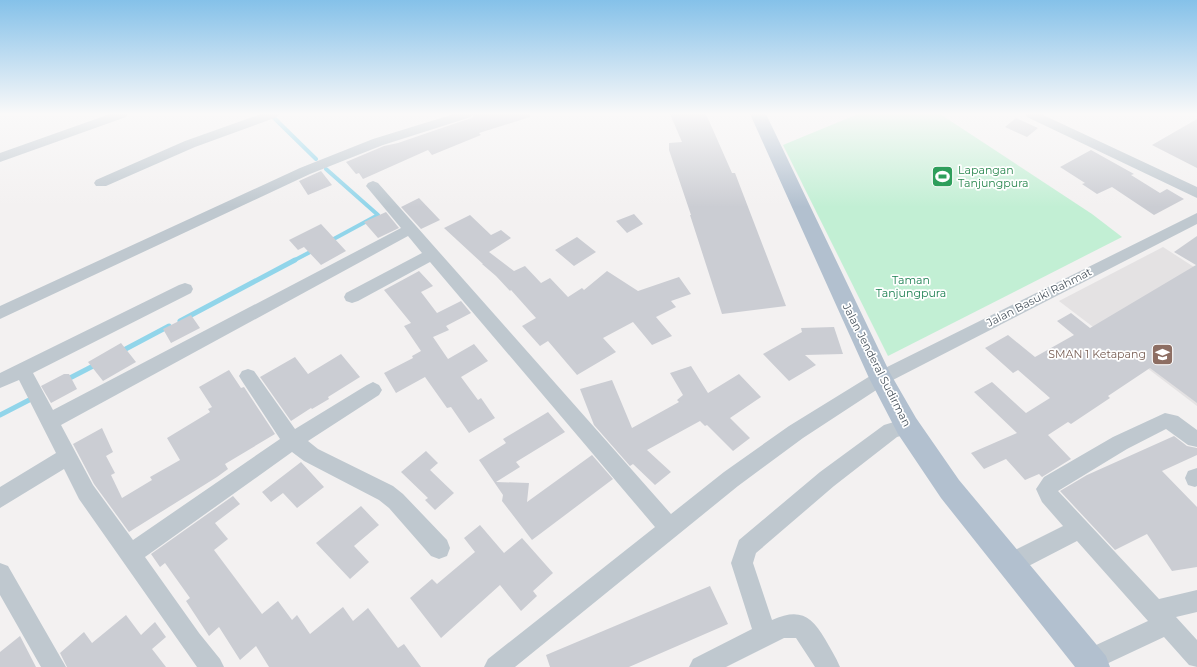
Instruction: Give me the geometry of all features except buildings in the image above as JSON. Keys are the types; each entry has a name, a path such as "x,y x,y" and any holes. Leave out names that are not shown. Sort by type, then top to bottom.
{"main road":[{"name":"Jalan Jenderal Sudirman","path":"773,145 881,378 907,426 950,489 1092,663"}],"street":[{"path":"0,158 36,145"},
{"path":"101,183 187,145"},
{"path":"0,313 319,165 370,145"},
{"path":"1096,145 1197,193"},
{"path":"373,186 669,528"},
{"name":"Jalan Basuki Rahmat","path":"496,667 731,479 796,432 881,378 1197,218"},
{"path":"49,422 410,229"},
{"path":"352,297 432,254"},
{"path":"0,381 185,289"},
{"path":"23,370 86,492 191,641 212,667"},
{"path":"248,376 292,440 311,455 386,493 396,501 439,548"},
{"path":"130,555 292,440 373,390"},
{"path":"1194,439 1178,426 1171,422 1165,421 1120,443 1046,489 1049,495 1197,656"},
{"path":"766,634 742,563 747,547 833,474 891,431 907,426"},
{"path":"0,498 67,457"},
{"path":"1011,564 1079,528"},
{"path":"0,574 54,667"},
{"path":"1092,663 1161,617 1197,601"},
{"path":"701,667 783,627 801,626 809,634 828,667"}],"shaded area":[{"name":"SMAN 1 Ketapang","path":"1163,247 1197,269 1197,406 1059,301"}],"green space":[{"name":"Taman Tanjungpura","path":"783,145 987,145 1092,214 1122,237 888,356"}],"waterway":[{"path":"302,145 316,159"},
{"path":"326,169 378,215 330,241"},
{"path":"293,261 314,250"},
{"path":"180,321 295,260"},
{"path":"120,352 169,326"},
{"path":"66,380 97,364"},
{"path":"0,415 35,397"}],"place":[{"name":"Lapangan Tanjungpura","path":"943,176"},
{"name":"SMAN 1 Ketapang","path":"1162,354"}]}
